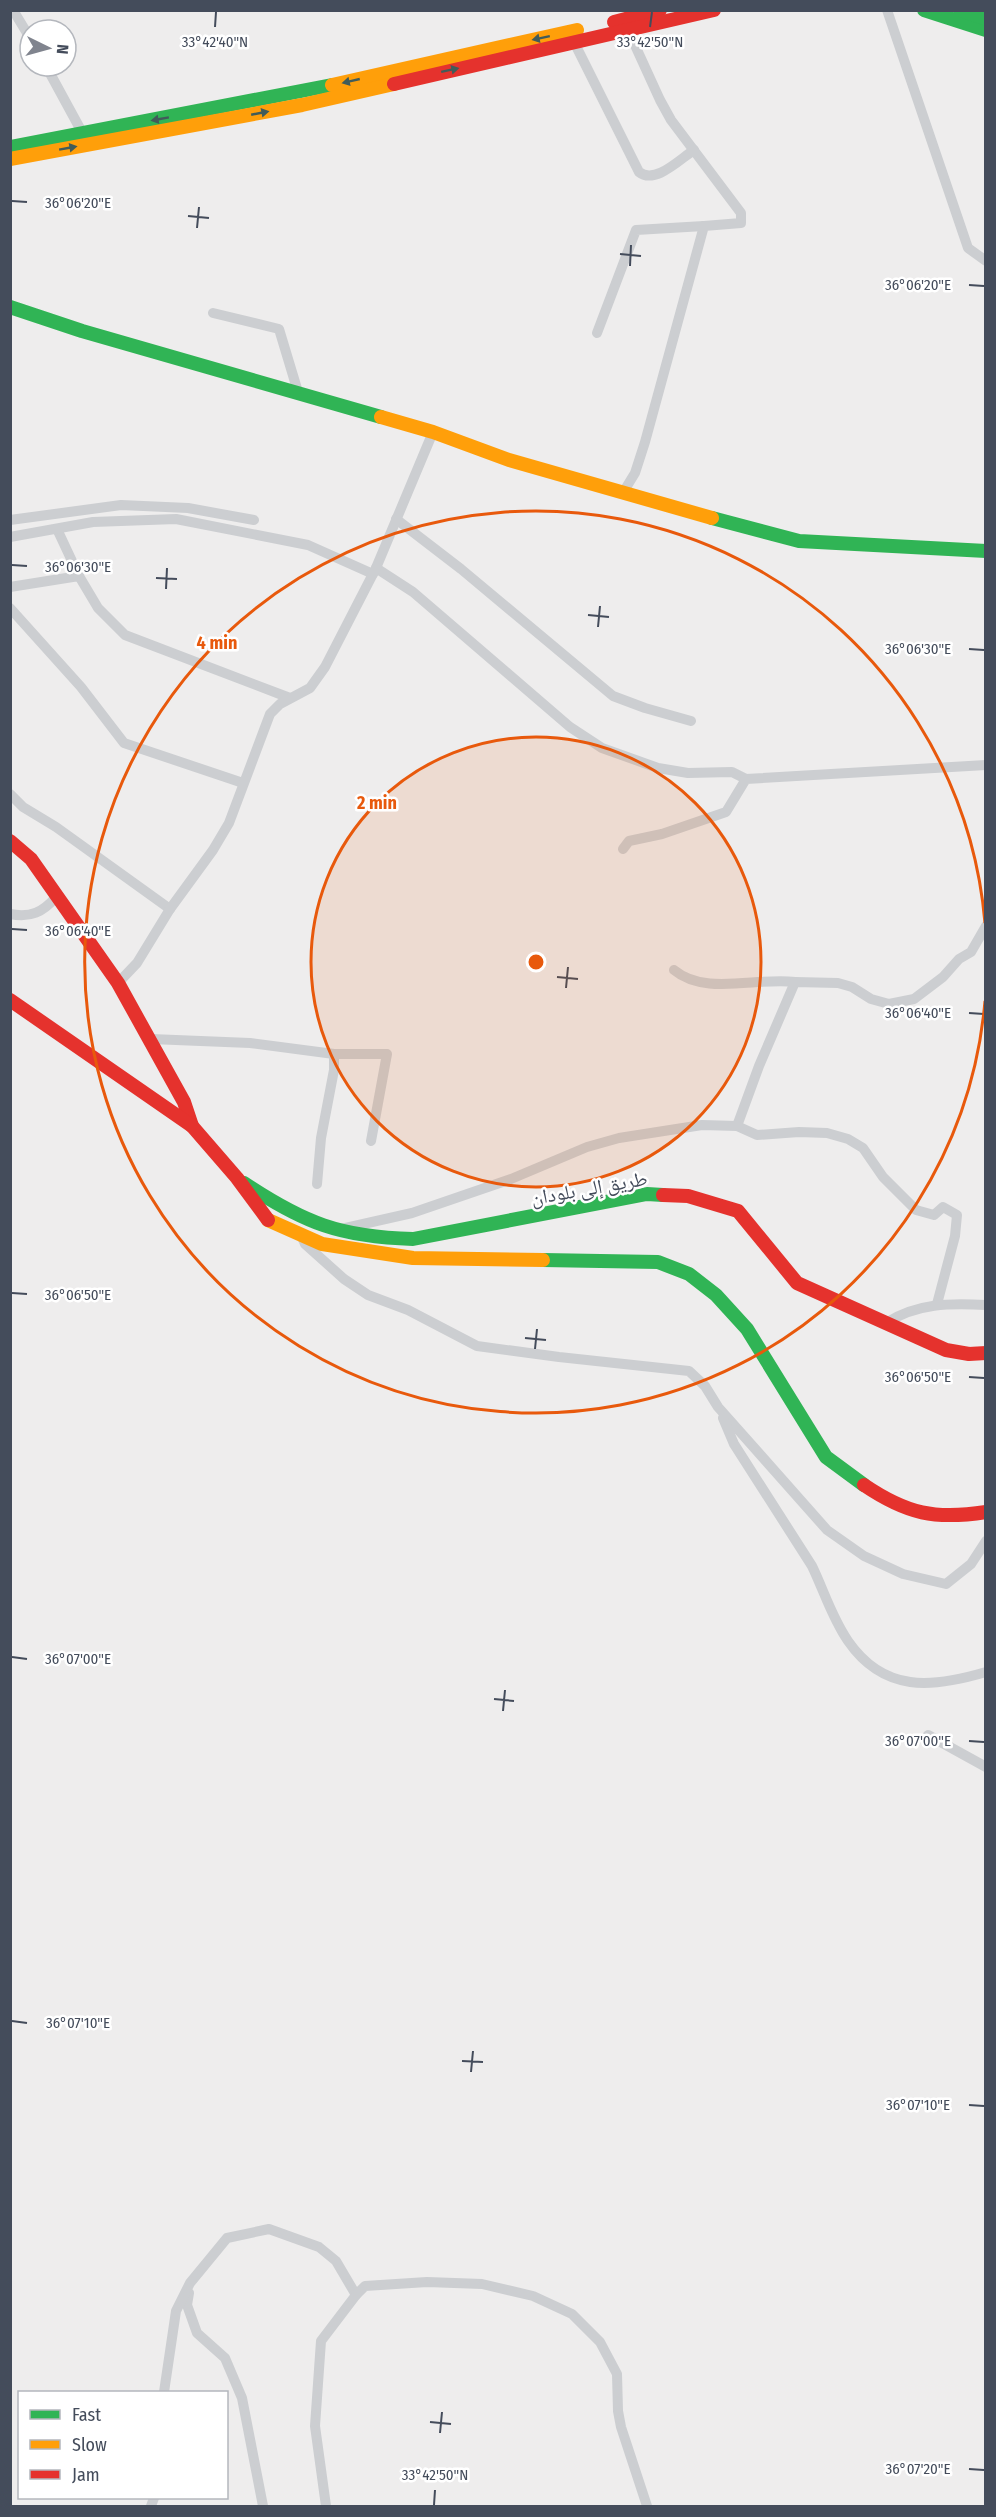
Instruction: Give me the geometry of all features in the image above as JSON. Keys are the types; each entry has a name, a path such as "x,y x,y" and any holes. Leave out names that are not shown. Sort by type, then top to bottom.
{"main road":[{"path":"10,147 299,93 660,10"},
{"path":"10,159 303,105 574,42 620,21 714,10"},
{"path":"924,10 986,30"},
{"path":"960,10 986,19"},
{"path":"10,307 82,331 433,432 509,460 624,491 756,531 799,541 986,552"},
{"path":"10,841 31,859 118,983 184,1102 192,1126"},
{"path":"10,1000 192,1126 237,1178 266,1219 322,1244 413,1258 658,1262 689,1274 716,1295 747,1329 826,1457 866,1487 907,1510 954,1517 986,1512"},
{"name":"طريق إلى بلودان","path":"237,1178 285,1210 334,1230 374,1238 413,1239 551,1215 647,1194 688,1196 738,1211 797,1283 945,1350 969,1354 986,1353"}],"street":[{"path":"887,10 964,238 968,248 986,261"},
{"path":"597,333 636,230 741,223 741,213 660,100 620,21"},
{"path":"574,42 639,172 649,177 656,175 694,150"},
{"path":"53,78 83,134"},
{"path":"624,491 635,473 645,442 704,226"},
{"path":"213,313 279,329 298,392"},
{"path":"118,983 137,963 170,909 213,850 229,823 237,807 243,783 270,714 290,698 310,688 326,667 374,571 433,432"},
{"path":"10,520 121,505 188,508 254,520"},
{"path":"10,537 93,522 176,519 309,545 374,571 413,592 558,714 570,727 602,748 658,768 688,773 732,772 746,779 986,765"},
{"path":"396,519 613,696 691,721"},
{"path":"57,529 79,576 98,608 125,635 290,698"},
{"path":"10,587 79,576"},
{"path":"10,608 81,687 124,743 243,783"},
{"path":"623,849 629,841 662,834 726,812 746,779"},
{"path":"10,794 23,807 170,909"},
{"path":"10,914 25,917 45,909 56,897"},
{"path":"674,970 684,978 706,984 767,980 838,983 852,987 871,999 889,1004 914,999 943,977 959,959 971,952 986,926"},
{"path":"737,1126 759,1066 795,982"},
{"path":"151,1039 260,1044 334,1054 387,1054 371,1141"},
{"path":"317,1184 322,1128 334,1070 334,1054"},
{"path":"334,1230 412,1214 442,1201 511,1179 587,1147 619,1138 702,1125 737,1126 757,1135 827,1133 848,1139 863,1148 883,1177 916,1210 934,1215 943,1207 957,1215 955,1236 937,1305"},
{"path":"301,1235 305,1244 344,1280 368,1295 408,1310 477,1346 689,1371 705,1386 718,1407 734,1444 807,1558 848,1641 860,1656 878,1671 898,1681 930,1683 961,1679 986,1672"},
{"path":"886,1323 899,1315 937,1305 986,1305"},
{"path":"718,1407 826,1530 864,1556 903,1574 946,1584 971,1564 986,1541"},
{"path":"928,1735 986,1767"},
{"path":"164,2391 176,2311 190,2283 227,2238 269,2229 319,2247 336,2261 356,2295"},
{"path":"190,2283 187,2306 197,2333 225,2358 242,2398 264,2506"},
{"path":"326,2506 315,2426 321,2341 365,2286 472,2283 509,2289 533,2296 572,2314 600,2342 617,2374 621,2427 647,2506"}],"traffic: fast":[{"path":"924,10 986,30"},
{"path":"960,10 986,19"},
{"path":"10,147 332,85"},
{"path":"10,307 82,331 381,417"},
{"path":"712,518 799,541 986,551"},
{"path":"244,1183 285,1208 324,1225 364,1235 413,1239 647,1194 663,1195"},
{"path":"543,1260 658,1262 689,1274 716,1295 747,1329 826,1457 864,1485"}],"traffic: slow":[{"path":"332,85 577,30"},
{"path":"10,159 302,105 394,84"},
{"path":"381,417 433,432 509,460 712,518"},
{"path":"268,1220 322,1244 413,1258 543,1260"}],"traffic: jam":[{"path":"614,22 660,10"},
{"path":"394,84 714,10"},
{"path":"10,841 31,859 118,983 184,1102 192,1126"},
{"path":"10,1000 192,1126 237,1178 268,1220"},
{"path":"663,1195 688,1196 738,1211 797,1283 946,1350 969,1354 986,1353"},
{"path":"864,1485 894,1503 922,1512 936,1515 986,1512"}]}
